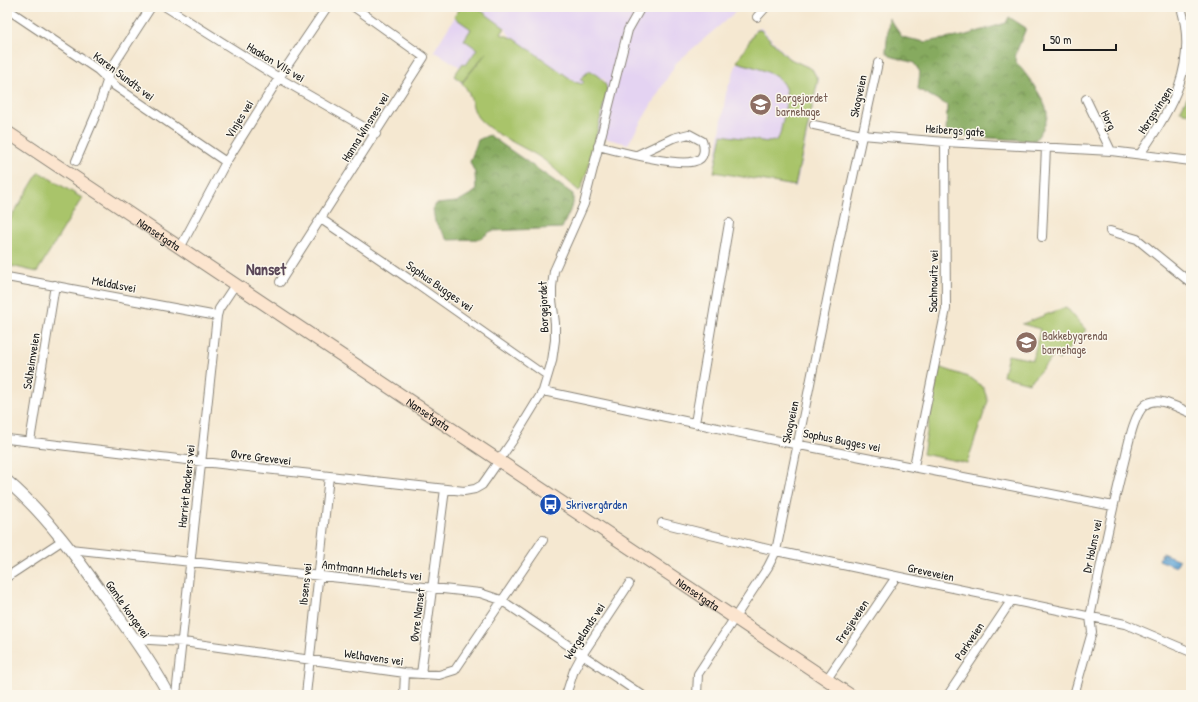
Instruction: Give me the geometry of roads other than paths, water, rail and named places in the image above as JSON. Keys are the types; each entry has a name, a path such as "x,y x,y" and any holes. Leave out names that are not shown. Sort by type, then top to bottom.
{"main road":[{"name":"Nansetgata","path":"7,132 850,695"}],"street":[{"path":"76,160 97,112 111,69 151,7"},
{"name":"Haakon VIIs vei","path":"166,7 279,78 376,134"},
{"name":"Vinjes vei","path":"180,248 226,162 279,78 327,7"},
{"name":"Hanna Winsnes vei","path":"280,282 424,57 354,7"},
{"name":"Borgejordet","path":"499,461 543,391 552,361 555,340 552,293 554,271 584,204 628,30 641,7"},
{"path":"757,17 766,7"},
{"name":"Horgsvingen","path":"1140,154 1173,107 1187,77 1190,61 1190,31 1181,7"},
{"name":"Karen Sundts vei","path":"7,9 98,70 114,86 226,162"},
{"name":"Skogveien","path":"697,695 698,674 768,567 776,551 839,241 878,63"},
{"name":"Horg","path":"1086,99 1111,151"},
{"name":"Skogveien","path":"814,125 862,135"},
{"path":"598,146 637,155 684,163 696,161 702,156 704,150 702,141 689,134 673,138 637,155"},
{"name":"Heibergs gate","path":"862,135 945,142 1111,151 1191,161"},
{"name":"Sachnowitz vei","path":"914,466 946,310 945,142"},
{"path":"1042,238 1046,147"},
{"name":"Sophus Bugges vei","path":"321,219 544,374"},
{"path":"695,423 729,223"},
{"path":"1110,231 1137,239 1191,284"},
{"name":"Meldalsvei","path":"7,277 217,316"},
{"name":"Solheimveien","path":"30,441 55,285"},
{"name":"Harriet Backers vei","path":"176,695 183,642 190,562 217,316 219,309 235,285"},
{"name":"Sophus Bugges vei","path":"543,391 798,444 1113,506"},
{"name":"Dr Holms vei","path":"1074,695 1092,632 1090,617 1113,506 1136,419 1145,405 1154,402 1163,402 1191,413"},
{"name":"Øvre Grevevei","path":"7,439 464,491 475,489 482,485 499,461"},
{"name":"Ibsens vei","path":"306,695 329,476"},
{"name":"Gamle kongevei","path":"7,481 36,510 66,544 134,639 160,678 169,695"},
{"name":"Øvre Nanset","path":"422,674 445,489"},
{"name":"Greveveien","path":"662,523 776,551 1124,624 1191,652"},
{"name":"Welhavens vei","path":"134,639 183,642 405,673 439,675 455,670 543,540"},
{"path":"7,577 66,544"},
{"name":"Amtmann Michelets vei","path":"66,544 190,562 480,593 501,600 642,695"},
{"name":"Fresjeveien","path":"827,679 896,577"},
{"name":"Wergelands vei","path":"566,695 574,670 582,655 629,584"},
{"name":"Parkveien","path":"948,695 1011,601"},
{"path":"404,695 405,673"}],"water":[{"path":"1162,553 1179,560 1176,567 1159,560"}],"place":[{"name":"Borgejordet barnehage","path":"761,104"},
{"name":"Bakkebygrenda barnehage","path":"1026,342"},
{"name":"Skrivergården","path":"551,504"}],"district":[{"name":"Nanset","path":"266,269"}]}
